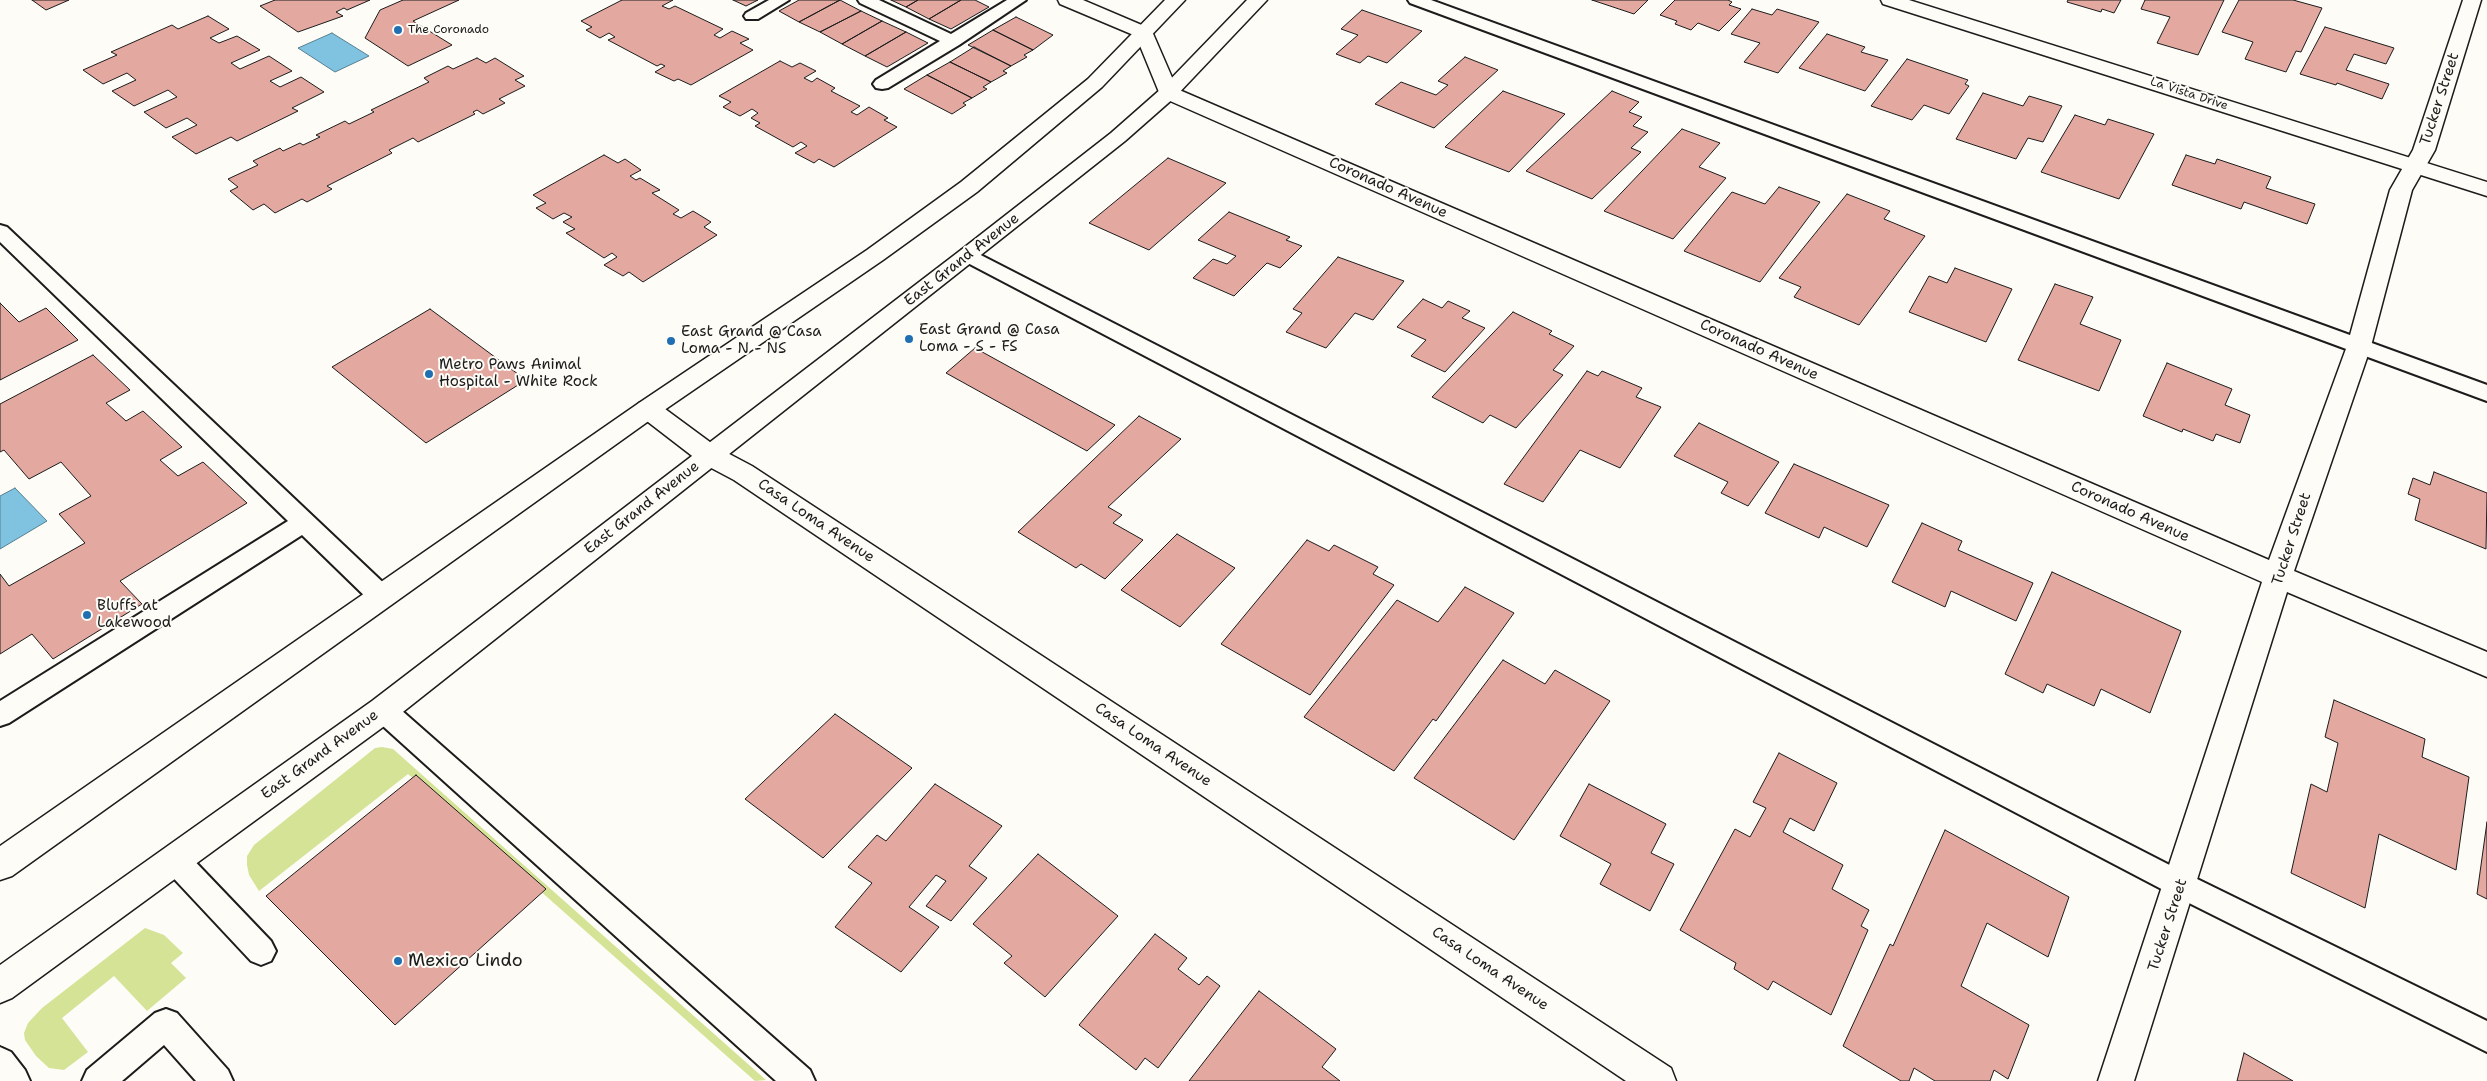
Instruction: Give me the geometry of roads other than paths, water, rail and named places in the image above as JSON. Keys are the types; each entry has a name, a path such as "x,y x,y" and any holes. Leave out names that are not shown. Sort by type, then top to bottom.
{"street":[{"path":"1067,0 1144,32 1168,93"},
{"path":"0,865 648,410 875,255 969,187 1095,83 1176,0"},
{"name":"East Grand Avenue","path":"0,986 383,710 969,255 1118,137 1168,93 1258,0"},
{"name":"Tucker Street","path":"2116,1081 2181,885 2290,538 2359,346 2401,190 2413,166 2424,150 2472,0"},
{"name":"La Vista Drive","path":"1898,1 2487,189"},
{"name":"Coronado Avenue","path":"1168,93 2487,665"},
{"name":"Casa Loma Avenue","path":"648,410 709,455 743,472 1658,1081"}],"lane":[{"path":"752,16 781,0"},
{"path":"866,0 953,41"},
{"path":"882,84 1018,0"},
{"path":"1416,0 2487,393"},
{"path":"0,231 382,597"},
{"path":"969,255 2181,885 2487,1037"},
{"path":"0,714 304,522"},
{"path":"383,710 800,1081"},
{"path":"174,859 261,951"},
{"path":"98,1081 166,1024 217,1081"},
{"path":"0,1063 14,1081"}],"water":[{"path":"332,33 369,56 335,72 298,48"},
{"path":"15,488 47,521 0,549 0,496"}],"place":[{"name":"The Coronado","path":"398,30"},
{"name":"East Grand @ Casa Loma - S - FS","path":"909,339"},
{"name":"East Grand @ Casa Loma - N - NS","path":"671,341"},
{"name":"Metro Paws Animal Hospital - White Rock","path":"429,374"},
{"name":"Bluffs at Lakewood","path":"87,615"},
{"name":"Mexico Lindo","path":"398,961"}]}
